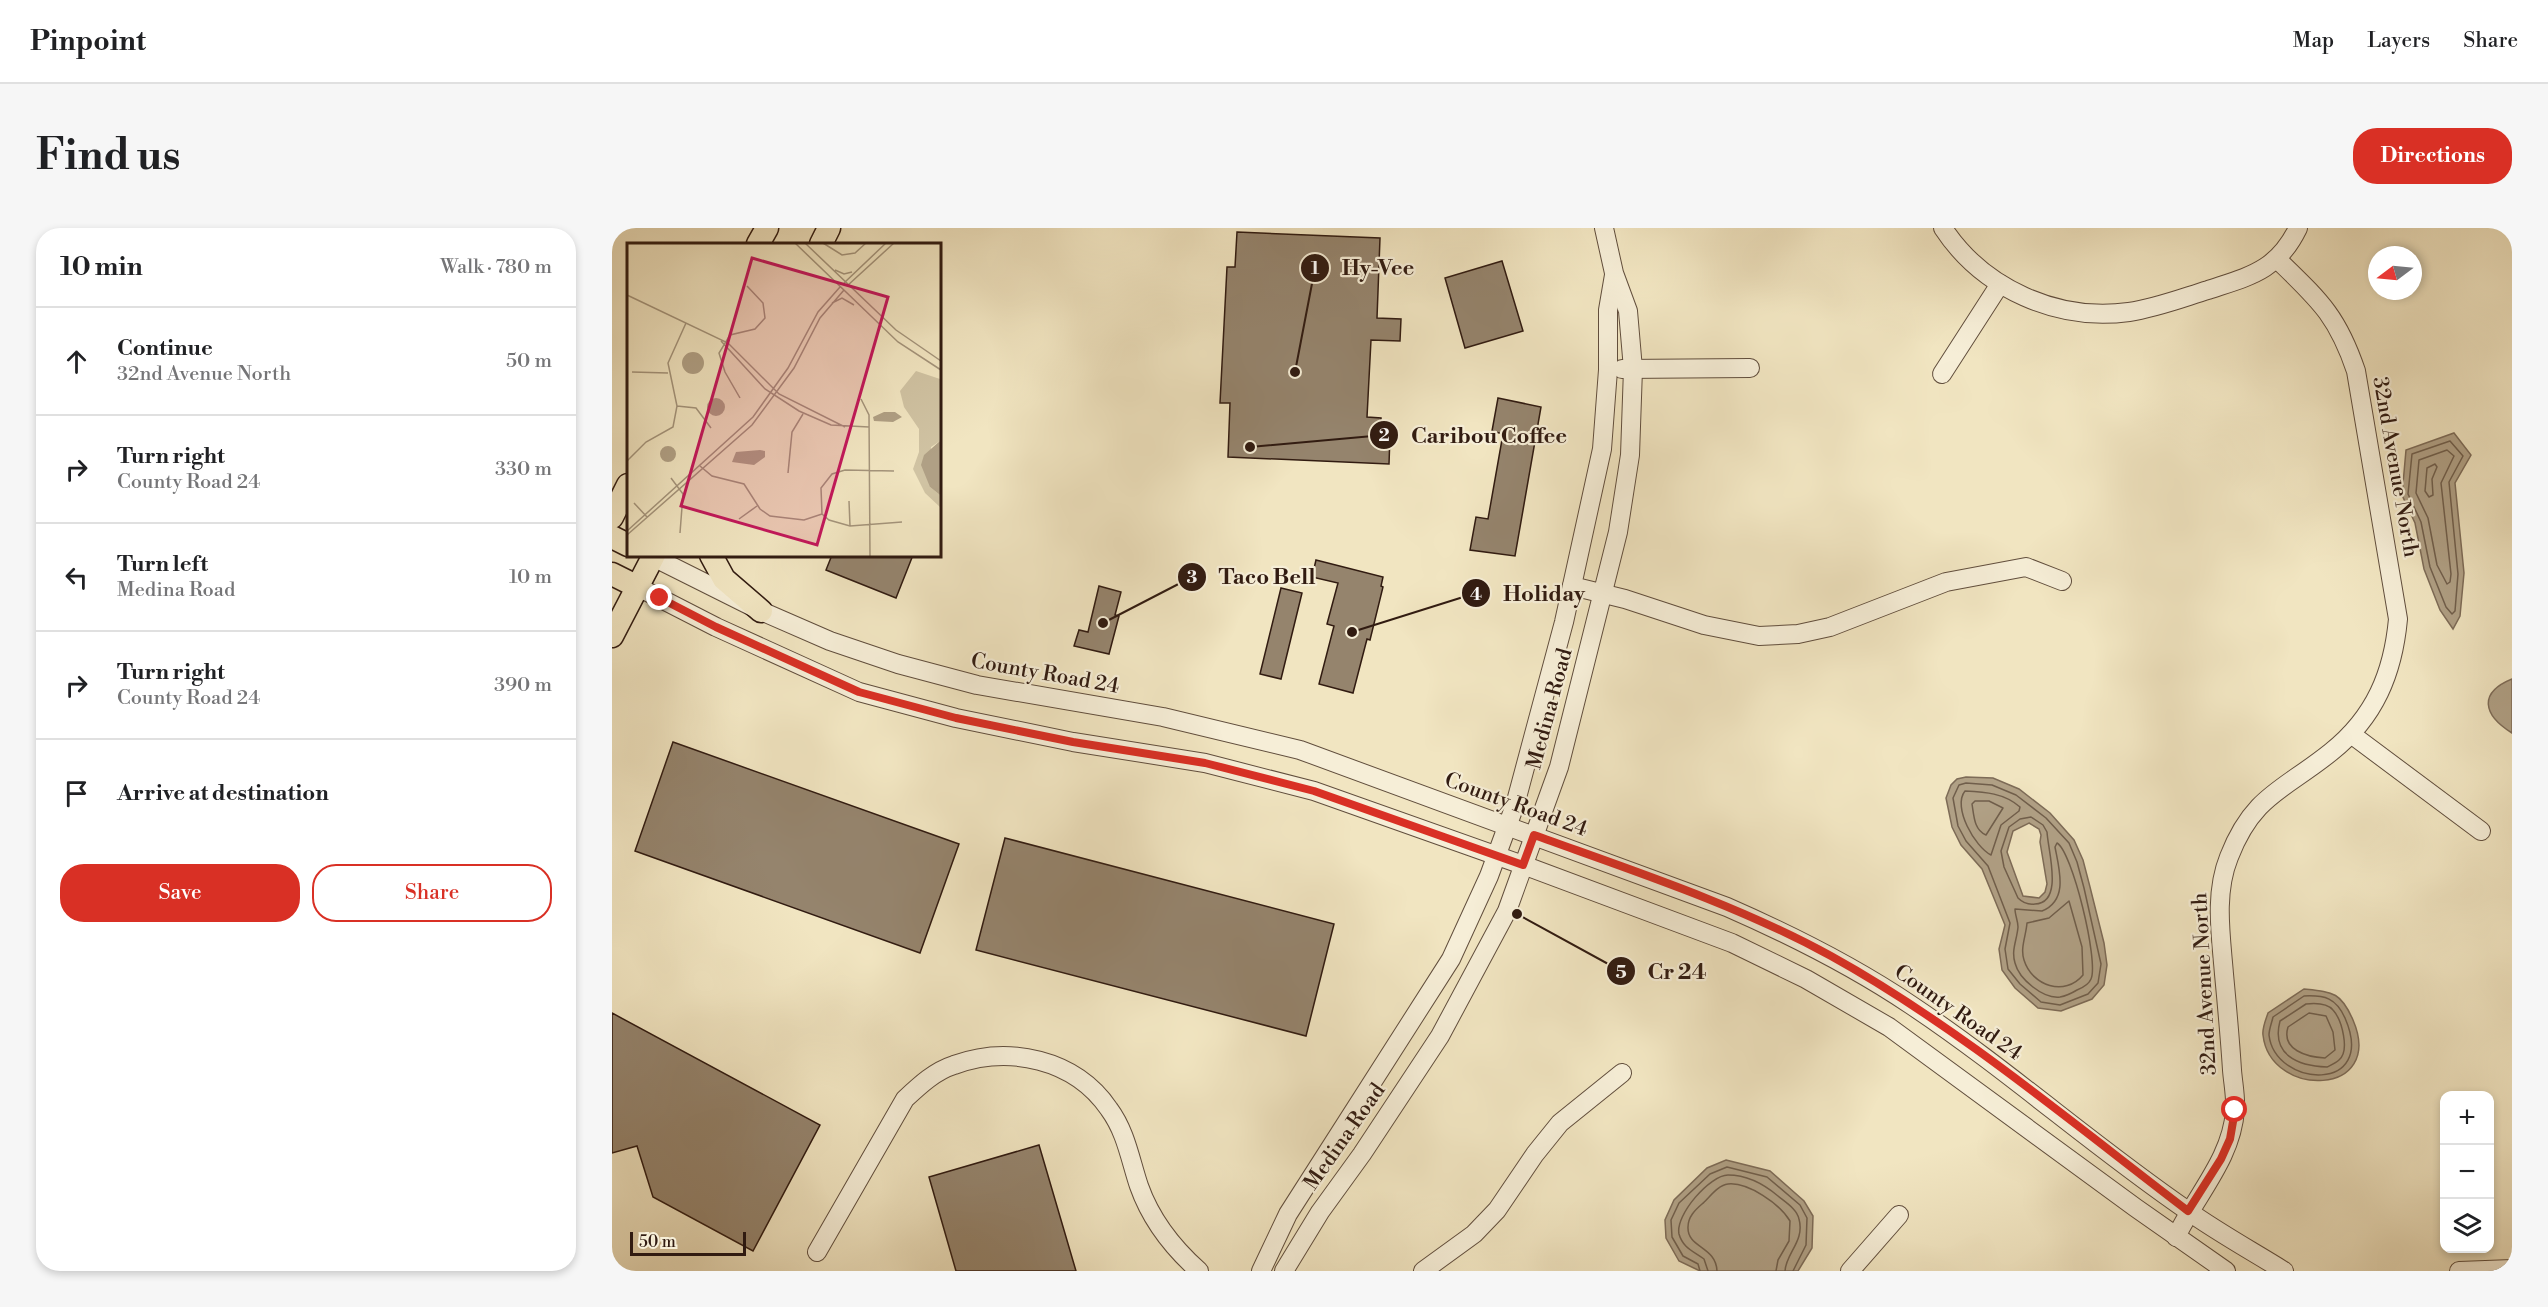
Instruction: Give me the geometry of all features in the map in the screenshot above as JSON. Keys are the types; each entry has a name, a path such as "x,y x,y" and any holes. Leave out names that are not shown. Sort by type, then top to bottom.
{"main road":[{"path":"759,243 767,228"},
{"path":"822,243 829,228"},
{"path":"612,517 627,488"},
{"path":"612,537 627,544"},
{"path":"612,636 652,556"},
{"path":"712,556 724,579 761,611"},
{"path":"612,574 638,587"}],"street":[{"name":"Medina Road","path":"1284,1271 1320,1212 1362,1154 1440,1036 1507,911 1559,767 1604,594 1618,532 1630,455 1633,369 1628,311 1614,273 1604,228"},
{"path":"1943,228 1974,264 2000,284 2030,300 2061,309 2095,314 2128,312 2161,305 2235,281 2278,260 2298,228"},
{"name":"32nd Avenue North","path":"2176,1237 2188,1211 2221,1159 2230,1139 2235,1110 2221,933 2220,897 2225,866 2236,838 2255,810 2278,788 2331,753 2351,734 2372,707 2386,680 2395,650 2398,619 2356,371 2344,338 2333,318 2319,300 2278,260"},
{"name":"Medina Road","path":"1261,1271 1288,1214 1451,959 1515,806 1572,586 1602,449 1608,370 1608,310 1614,273"},
{"path":"1942,374 2000,284"},
{"path":"1608,370 1749,368"},
{"name":"County Road 24","path":"652,556 761,611 830,641 898,664 977,685 1163,717 1300,750 1727,907 1789,934 1832,956 1910,1004 1966,1043 2188,1211 2284,1271"},
{"path":"1572,586 1704,625 1759,636 1798,634 1830,627 1946,582 2026,567 2062,581"},
{"path":"638,587 716,627 859,692 968,720 1073,742 1205,763 1303,788 1523,865 1732,943 1806,979 1889,1027 2226,1271"},
{"path":"2351,734 2481,831"},
{"path":"816,1252 905,1099 926,1080 952,1065 980,1057 1009,1054 1038,1059 1064,1070 1088,1087 1109,1108 1123,1133 1139,1186 1151,1212 1165,1235 1199,1271"},
{"path":"1424,1271 1474,1234 1497,1210 1535,1154 1560,1123 1622,1073"},
{"path":"1850,1271 1899,1215"},
{"path":"2459,1271 2512,1269"}],"water":[{"path":"2454,433 2471,455 2455,483 2464,573 2460,616 2453,629 2440,610 2424,569 2415,523 2402,495 2406,450"},
{"path":"2512,679 2512,733 2495,719 2488,704 2489,697 2494,691"},
{"path":"1993,778 2019,789 2050,813 2074,840 2083,860 2104,943 2107,965 2104,985 2092,999 2061,1011 2038,1008 2015,988 2002,970 1999,949 2005,925 1982,869 1961,845 1952,827 1946,798 1951,785 1957,779","holes":["2029,823 2039,829 2047,884 2045,892 2039,898 2023,896 2007,852 2013,831"]},
{"path":"2304,989 2335,995 2344,1004 2353,1020 2359,1045 2354,1064 2341,1075 2323,1080 2303,1079 2285,1070 2270,1056 2263,1035 2268,1013"},
{"path":"1726,1160 1770,1171 1804,1201 1813,1216 1812,1248 1798,1271 1700,1271 1679,1261 1666,1238 1665,1220 1674,1200 1707,1168"}],"building":[{"path":"1237,232 1380,238 1377,318 1401,319 1400,341 1371,340 1367,417 1381,418 1381,435 1390,436 1389,464 1228,457 1230,403 1220,403 1227,267 1235,267"},
{"path":"1502,261 1523,331 1465,348 1445,278"},
{"path":"1498,398 1541,407 1515,556 1470,550 1476,517 1488,519 1503,434 1492,431"},
{"path":"832,556 913,556 896,598 826,570"},
{"path":"1316,560 1383,577 1381,586 1383,587 1370,640 1367,639 1353,693 1319,684 1334,626 1327,624 1338,583 1312,577"},
{"path":"1099,586 1121,592 1115,615 1119,616 1109,654 1074,646 1079,630 1088,632"},
{"path":"1281,588 1302,593 1281,679 1260,674"},
{"path":"673,742 959,844 920,953 635,851"},
{"path":"1005,838 1334,924 1306,1036 976,950"},
{"path":"612,1013 820,1125 753,1251 653,1197 637,1146 612,1153"},
{"path":"1039,1145 1076,1271 956,1271 929,1177"}],"place":[{"name":"Hy-Vee","path":"1295,372"},
{"name":"Caribou Coffee","path":"1250,447"},
{"name":"Taco Bell","path":"1103,623"},
{"name":"Holiday","path":"1352,632"},
{"name":"Cr 24","path":"1517,914"}],"route":[{"path":"660,598 716,627 859,692 956,718 1073,742 1205,763 1314,791 1523,865 1534,835 1727,907 1832,956 1910,1004 1966,1043 2188,1211 2221,1159 2230,1139 2235,1110"}]}
